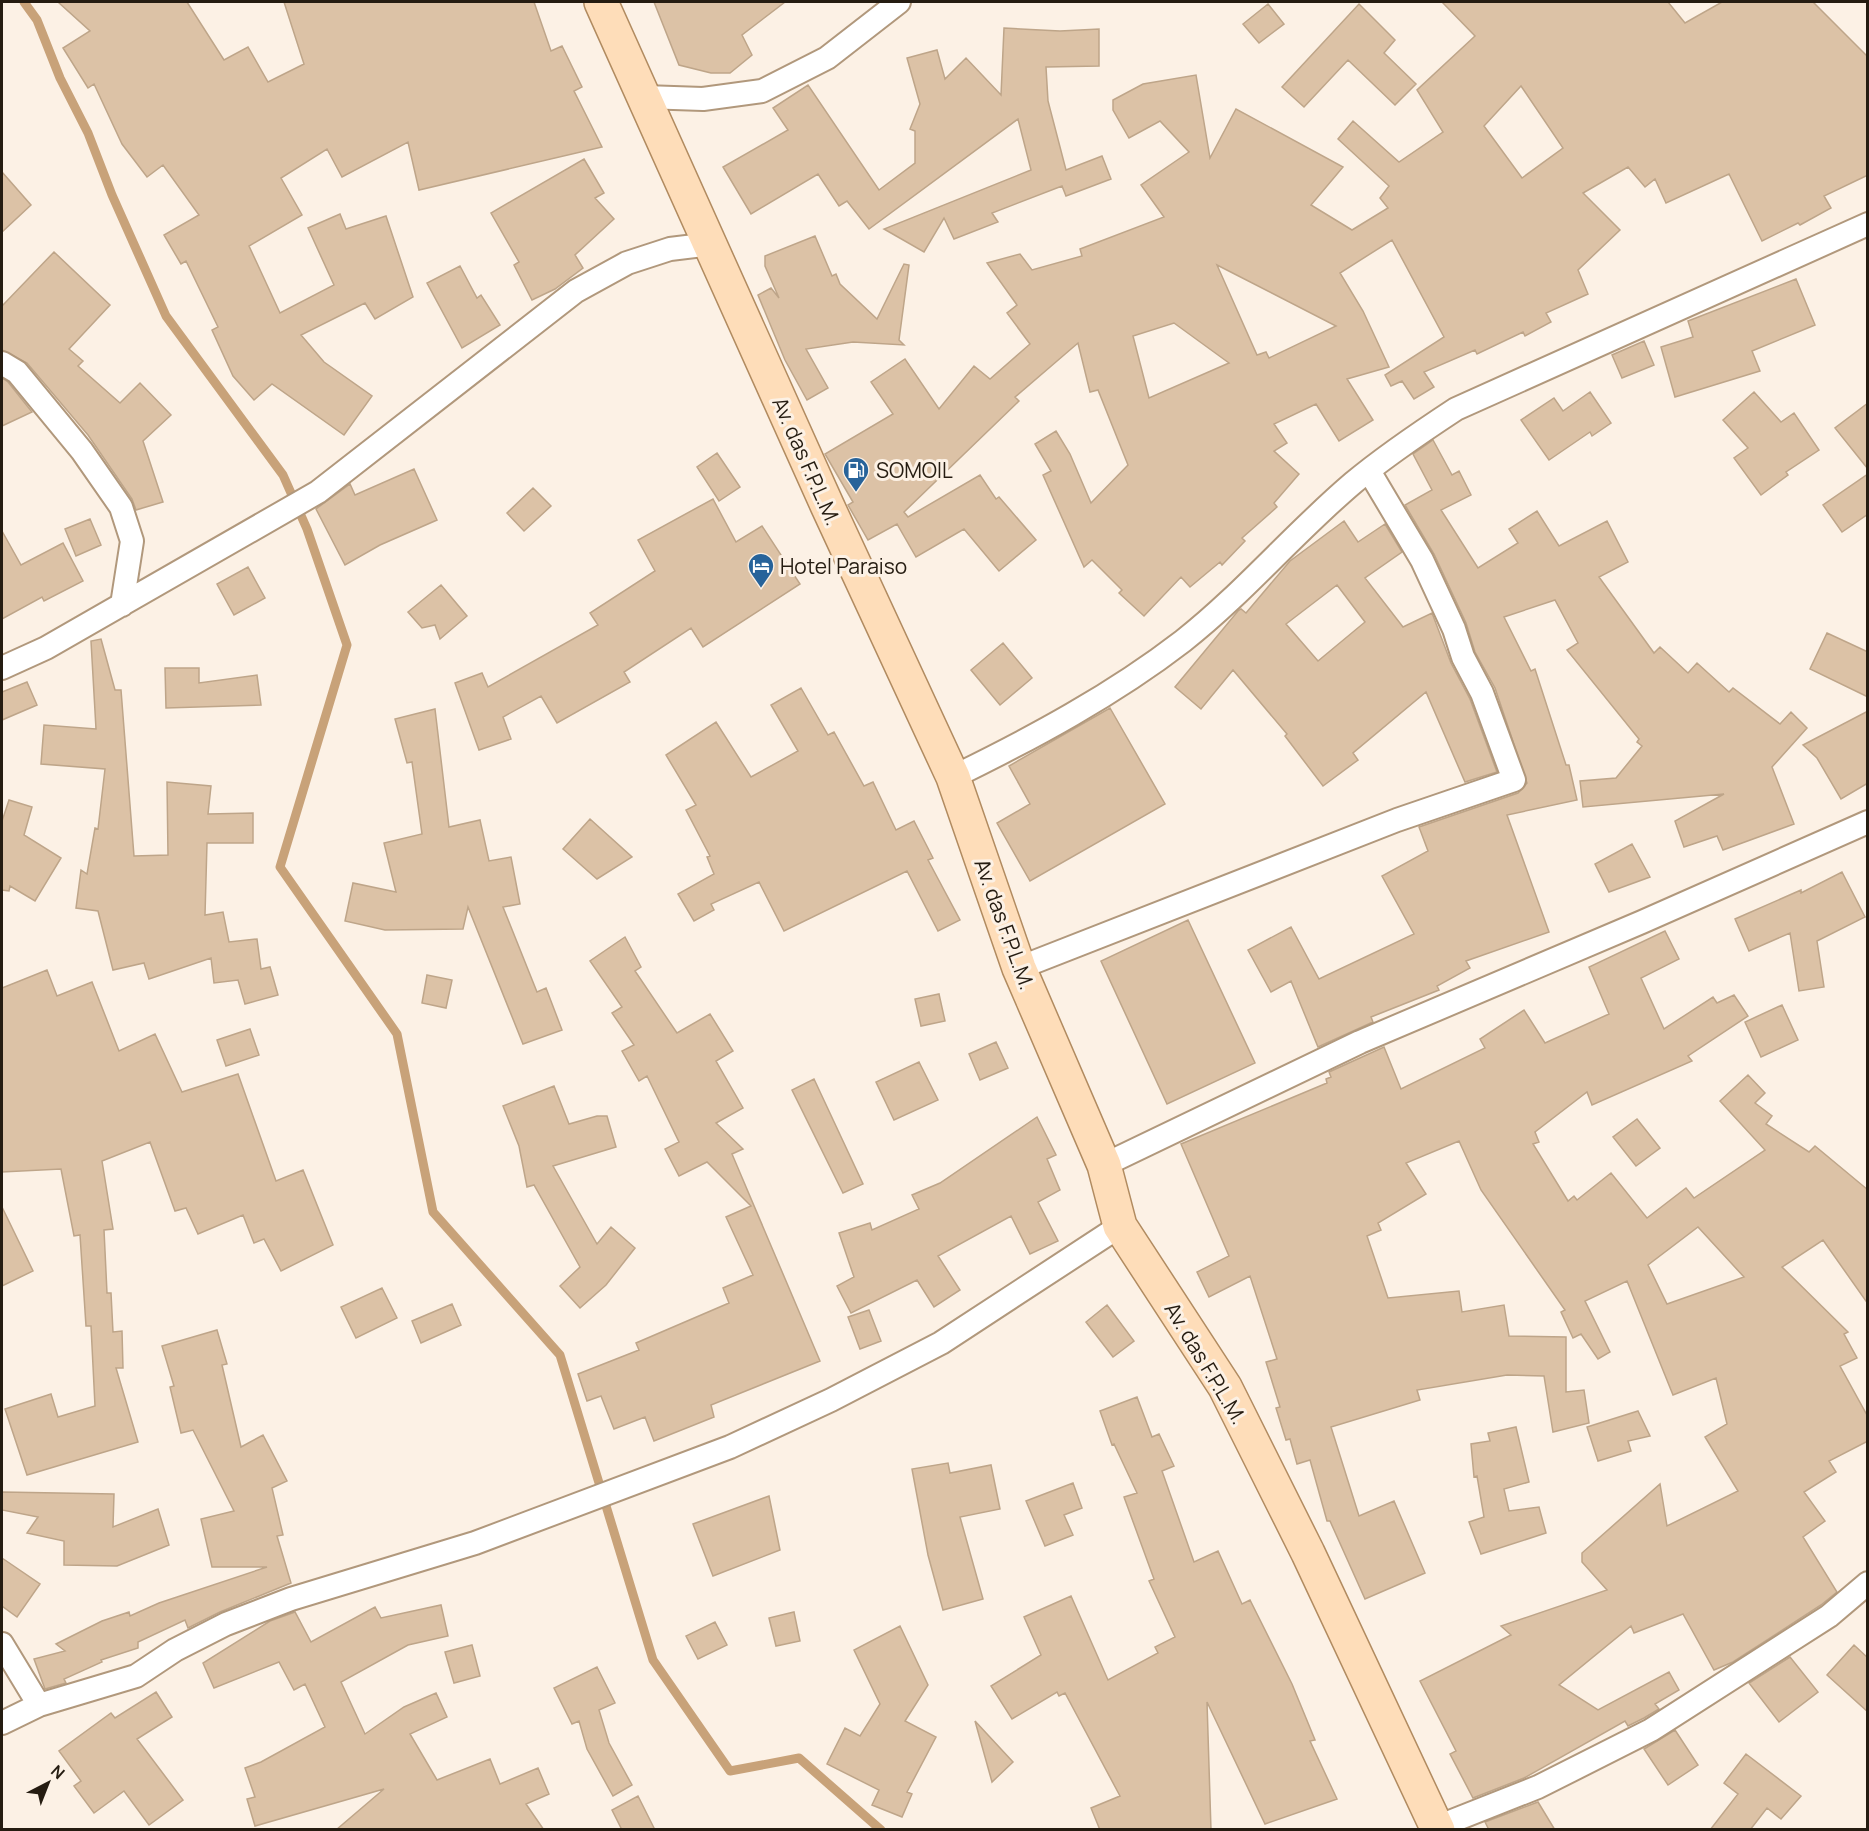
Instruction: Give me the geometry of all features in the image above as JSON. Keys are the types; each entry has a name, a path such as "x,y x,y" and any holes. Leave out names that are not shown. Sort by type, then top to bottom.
{"main road":[{"name":"Av. das F.P.L.M.","path":"600,2 711,244 827,506 953,777 1019,968 1104,1165 1120,1226 1225,1387 1308,1553 1437,1828"}],"street":[{"path":"644,97 703,99 762,91 827,57 898,2"},
{"path":"953,777 1011,749 1120,685 1184,640 1251,582 1369,471 1402,444 1456,409 1868,224"},
{"path":"2,668 46,648 318,492 576,291 627,262 670,249 711,244"},
{"path":"2,363 17,372 82,451 121,507 132,541 122,605"},
{"path":"1019,968 1397,820 1514,780 1482,693 1463,657 1454,629 1422,560 1369,471"},
{"path":"1104,1165 1360,1042 1642,922 1868,822"},
{"path":"2,1723 39,1705 136,1676 175,1650 226,1624 291,1599 475,1543 730,1447 831,1400 941,1343 1120,1226"},
{"path":"1437,1828 1538,1787 1651,1730 1829,1616 1868,1583"},
{"path":"2,1644 39,1705"}],"building":[{"path":"58,2 187,2 224,60 248,47 268,82 304,64 284,2 534,2 551,51 562,46 582,87 574,91 602,147 419,190 408,142 342,177 327,149 281,178 302,215 249,246 280,313 334,285 308,228 340,214 346,229 386,216 413,297 375,319 365,303 301,335 324,362 372,396 344,435 272,384 254,400 233,376 212,330 218,327 186,261 181,264 164,235 199,215 163,165 147,177 122,144 94,84 88,88 63,48 90,31"},
{"path":"654,2 785,2 742,35 752,55 730,73 711,73 679,65"},
{"path":"1442,2 1668,2 1685,23 1722,2 1813,2 1868,57 1868,175 1824,196 1831,208 1800,225 1798,223 1762,241 1729,174 1666,203 1655,179 1645,187 1628,167 1583,193 1620,230 1578,270 1588,294 1546,313 1551,322 1525,336 1523,332 1477,354 1475,350 1424,372 1434,387 1414,399 1402,381 1391,386 1385,375 1444,337 1392,240 1340,273 1363,311 1389,367 1347,379 1373,420 1339,441 1316,404 1274,424 1287,443 1274,451 1299,474 1274,503 1277,507 1242,538 1245,541 1222,565 1220,562 1190,587 1181,577 1144,616 1119,593 1122,590 1092,560 1084,567 1043,475 1051,471 1035,444 1056,431 1070,454 1091,503 1128,465 1098,390 1090,392 1078,343 1015,397 1019,401 904,512 908,517 980,475 996,499 999,497 1036,540 999,571 964,529 916,557 897,524 868,540 848,505 853,502 825,454 893,414 871,382 905,359 939,409 974,366 990,379 1030,344 1007,313 1017,305 987,263 1020,254 1032,270 1082,256 1080,249 1164,217 1141,185 1189,152 1160,121 1129,138 1113,110 1113,100 1143,84 1196,75 1210,158 1236,109 1343,167 1311,205 1352,230 1388,208 1380,198 1389,186 1338,139 1353,121 1399,162 1443,132 1417,90 1475,36","holes":["1521,86 1563,148 1522,178 1484,126","1217,265 1336,326 1269,358 1266,352 1257,355","1174,323 1229,363 1149,398 1133,336"]},
{"path":"1268,4 1284,24 1259,43 1243,24"},
{"path":"1359,4 1395,40 1384,53 1416,84 1395,105 1348,60 1304,107 1282,87"},
{"path":"1004,28 1060,31 1099,29 1099,66 1046,67 1048,101 1066,170 1102,156 1111,179 1066,196 1062,186 992,213 998,222 954,239 944,218 924,252 884,229 1031,170 1018,119 869,229 847,201 839,206 818,174 751,214 723,167 788,130 773,108 808,85 879,190 915,163 915,131 910,129 920,104 907,58 937,50 945,79 966,58 1001,95"},
{"path":"584,159 604,193 595,198 614,219 575,255 583,268 555,289 532,300 514,265 519,262 491,213"},
{"path":"2,172 31,205 2,232"},
{"path":"815,236 832,276 836,274 840,284 877,319 904,264 909,265 899,340 904,345 853,342 806,349 828,388 807,400 785,360 758,295 771,288 779,298 765,266 765,256"},
{"path":"54,252 110,305 69,349 83,361 78,366 120,403 140,383 171,415 143,441 163,502 136,510 132,499 88,435 27,363 2,350 2,306"},
{"path":"460,266 477,298 481,295 500,325 462,348 427,283"},
{"path":"1796,279 1815,325 1752,351 1760,371 1675,397 1661,347 1693,337 1688,321"},
{"path":"1644,341 1654,365 1622,378 1612,355"},
{"path":"2,378 8,382 32,412 2,426"},
{"path":"1590,392 1611,423 1592,436 1590,432 1549,460 1521,420 1554,398 1563,411"},
{"path":"1754,392 1781,422 1794,413 1819,450 1786,472 1788,475 1761,495 1734,458 1748,448 1723,420"},
{"path":"1868,403 1868,469 1835,428"},
{"path":"1433,440 1452,475 1459,471 1471,495 1441,510 1478,568 1518,543 1509,529 1537,511 1559,546 1607,521 1628,562 1599,577 1654,653 1660,647 1688,673 1697,663 1729,692 1733,688 1780,724 1791,712 1807,728 1772,767 1794,824 1723,850 1717,836 1684,847 1675,821 1724,794 1583,807 1580,781 1616,778 1642,746 1637,742 1639,739 1567,650 1578,643 1555,600 1504,617 1531,671 1535,669 1566,765 1569,765 1577,800 1507,815 1549,932 1466,961 1470,968 1437,986 1439,990 1371,1017 1373,1022 1318,1047 1291,981 1271,992 1248,950 1291,927 1319,979 1414,934 1382,876 1428,851 1419,827 1518,793 1527,783 1495,688 1475,652 1466,623 1434,554 1405,505 1432,490 1413,454"},
{"path":"717,453 740,487 719,501 697,467"},
{"path":"414,469 437,520 380,545 345,565 316,509 350,484 355,495"},
{"path":"1868,474 1868,514 1842,532 1823,505"},
{"path":"533,488 551,506 524,531 507,513"},
{"path":"713,499 736,542 762,526 800,584 703,647 691,628 624,672 630,682 557,723 541,696 503,717 511,739 479,750 455,683 482,673 488,687 598,625 590,613 655,571 638,540"},
{"path":"90,519 101,545 76,556 65,529"},
{"path":"1344,521 1358,542 1385,524 1402,552 1365,578 1403,627 1432,613 1451,663 1470,699 1497,772 1465,782 1426,692 1353,753 1358,760 1323,786 1285,736 1287,734 1233,670 1201,709 1175,687 1238,611 1241,609 1246,613 1290,561","holes":["1337,585 1365,622 1318,661 1286,624"]},
{"path":"2,531 21,565 63,543 83,581 44,601 42,597 2,619"},
{"path":"248,567 265,598 234,615 217,584"},
{"path":"441,585 467,616 440,639 435,625 422,628 408,612"},
{"path":"1827,633 1868,652 1868,697 1810,669"},
{"path":"101,639 115,690 121,690 134,856 168,855 167,782 211,786 208,814 253,813 253,843 207,843 205,915 223,912 229,942 257,939 261,969 270,967 278,995 245,1004 238,980 214,983 211,958 149,979 144,963 113,970 98,911 76,908 81,870 87,874 95,828 98,829 105,769 41,764 44,725 96,729 91,641"},
{"path":"1003,643 1032,678 1000,705 971,670"},
{"path":"165,668 199,668 199,683 257,675 261,705 166,708"},
{"path":"27,682 37,705 2,720 2,692"},
{"path":"801,688 828,735 834,732 864,786 873,782 896,830 914,821 933,858 928,860 960,920 938,931 907,871 784,931 759,882 711,904 714,910 694,921 678,894 714,874 707,857 710,856 686,810 696,805 666,755 716,722 751,777 798,751 771,705"},
{"path":"1110,708 1165,804 1030,881 997,823 1030,804 1009,766"},
{"path":"435,709 449,827 480,820 489,861 511,857 520,904 503,907 537,992 546,988 562,1030 523,1044 468,907 463,929 385,930 345,921 353,883 396,892 384,843 422,834 412,762 407,763 395,719"},
{"path":"1868,711 1868,783 1841,799 1817,758 1803,745"},
{"path":"9,800 32,807 24,835 61,858 35,901 10,886 9,891 2,890 2,821"},
{"path":"590,819 632,857 597,879 563,849"},
{"path":"1632,844 1650,877 1609,892 1595,864"},
{"path":"1842,872 1865,917 1817,941 1824,987 1799,991 1790,933 1749,951 1735,919 1801,890 1801,893"},
{"path":"1188,920 1255,1063 1167,1104 1101,961"},
{"path":"1665,931 1679,959 1641,978 1664,1029 1713,997 1717,1003 1734,995 1748,1016 1688,1056 1692,1061 1592,1105 1587,1092 1535,1132 1539,1142 1533,1144 1568,1201 1574,1196 1577,1200 1611,1173 1647,1218 1686,1188 1694,1198 1765,1150 1720,1101 1748,1075 1765,1093 1755,1103 1772,1116 1766,1124 1809,1152 1815,1146 1868,1190 1868,1304 1823,1240 1782,1267 1848,1332 1844,1334 1857,1358 1840,1366 1868,1417 1868,1441 1829,1461 1836,1472 1804,1492 1825,1521 1803,1537 1837,1592 1821,1605 1733,1662 1714,1670 1683,1614 1634,1633 1631,1626 1559,1685 1598,1710 1669,1672 1679,1690 1655,1704 1659,1709 1644,1718 1628,1726 1625,1721 1524,1778 1473,1798 1450,1754 1456,1751 1420,1681 1511,1635 1501,1626 1607,1590 1582,1562 1582,1553 1660,1484 1667,1526 1738,1491 1705,1437 1727,1424 1716,1378 1673,1395 1627,1281 1585,1301 1610,1352 1598,1359 1581,1334 1573,1338 1561,1312 1565,1310 1481,1190 1459,1141 1406,1163 1426,1194 1378,1223 1381,1230 1367,1236 1388,1298 1459,1291 1462,1312 1504,1305 1509,1336 1566,1337 1566,1392 1584,1390 1589,1423 1553,1432 1544,1376 1507,1375 1417,1390 1420,1400 1331,1427 1359,1516 1394,1501 1425,1573 1365,1599 1330,1521 1327,1521 1310,1460 1297,1464 1290,1439 1286,1440 1276,1408 1280,1407 1266,1362 1277,1359 1250,1276 1209,1297 1197,1272 1229,1256 1181,1144 1327,1083 1326,1079 1331,1077 1329,1072 1384,1047 1401,1089 1485,1048 1480,1039 1524,1010 1545,1043 1609,1014 1589,967","holes":["1698,1227 1744,1277 1667,1304 1648,1265"]},
{"path":"625,937 641,967 635,971 677,1033 710,1014 733,1051 716,1061 743,1108 716,1123 743,1149 732,1154 820,1361 711,1405 714,1417 654,1441 645,1417 614,1429 601,1396 587,1401 578,1374 639,1350 636,1343 729,1303 723,1288 753,1275 726,1217 751,1206 707,1162 679,1176 665,1149 679,1142 647,1076 639,1081 622,1051 634,1045 612,1013 622,1007 590,961"},
{"path":"47,970 57,996 92,982 119,1051 155,1034 182,1092 238,1074 276,1181 303,1170 333,1245 281,1271 264,1239 254,1243 243,1215 198,1234 186,1208 175,1211 150,1142 102,1161 113,1229 104,1230 107,1293 111,1293 113,1332 122,1331 123,1368 116,1368 138,1442 27,1475 5,1409 51,1394 58,1417 95,1406 91,1326 86,1326 80,1235 74,1236 61,1169 2,1172 2,988"},
{"path":"427,975 452,980 446,1008 422,1003"},
{"path":"939,994 945,1021 921,1026 915,999"},
{"path":"1782,1005 1798,1040 1761,1057 1745,1022"},
{"path":"250,1029 259,1055 226,1066 217,1040"},
{"path":"996,1042 1008,1068 980,1080 969,1054"},
{"path":"919,1062 938,1100 894,1120 876,1082"},
{"path":"814,1079 863,1184 843,1193 792,1090"},
{"path":"554,1086 569,1124 597,1116 607,1116 616,1147 553,1166 597,1244 611,1227 635,1248 606,1285 580,1308 560,1286 580,1267 534,1185 527,1187 519,1146 503,1106"},
{"path":"1037,1117 1056,1155 1047,1159 1060,1190 1038,1202 1058,1241 1030,1254 1011,1216 938,1256 960,1290 934,1307 917,1280 851,1313 837,1286 854,1277 839,1233 870,1223 872,1230 919,1209 912,1195 940,1183"},
{"path":"1637,1119 1660,1148 1636,1166 1613,1137"},
{"path":"2,1207 33,1271 2,1286"},
{"path":"382,1288 397,1318 356,1338 341,1307"},
{"path":"452,1304 461,1325 421,1343 412,1321"},
{"path":"1107,1305 1134,1341 1113,1357 1086,1322"},
{"path":"869,1310 881,1341 860,1349 848,1317"},
{"path":"217,1330 227,1364 222,1365 241,1447 263,1435 287,1481 272,1488 283,1535 277,1536 291,1583 220,1612 188,1628 185,1620 138,1642 138,1648 101,1660 102,1662 64,1679 66,1683 45,1689 34,1659 65,1651 56,1644 102,1621 129,1612 130,1616 159,1603 267,1567 212,1567 201,1519 234,1511 193,1430 181,1433 170,1387 174,1386 162,1346"},
{"path":"1137,1397 1152,1437 1159,1434 1174,1466 1162,1471 1194,1562 1218,1551 1242,1604 1250,1600 1292,1684 1315,1740 1310,1741 1337,1799 1265,1824 1207,1702 1211,1830 1100,1830 1091,1808 1120,1796 1065,1693 1059,1696 1057,1692 1012,1719 991,1686 1041,1655 1024,1617 1071,1596 1108,1680 1158,1653 1155,1647 1175,1637 1149,1581 1154,1579 1124,1497 1137,1493 1114,1444 1112,1445 1100,1411"},
{"path":"1638,1411 1650,1436 1628,1441 1631,1451 1598,1461 1587,1427"},
{"path":"1516,1427 1529,1482 1504,1489 1509,1511 1539,1507 1546,1533 1481,1554 1469,1522 1484,1517 1477,1476 1474,1477 1471,1444 1490,1441 1488,1433"},
{"path":"948,1463 950,1473 991,1465 1000,1509 960,1517 983,1599 943,1610 928,1555 912,1469"},
{"path":"1073,1483 1082,1508 1064,1515 1073,1535 1045,1546 1026,1501"},
{"path":"2,1492 114,1494 113,1527 158,1509 169,1545 117,1566 64,1565 64,1541 27,1533 38,1517 2,1510"},
{"path":"769,1496 780,1550 713,1576 693,1524"},
{"path":"2,1558 40,1584 17,1617 2,1606"},
{"path":"441,1605 448,1636 408,1645 341,1682 365,1734 404,1707 436,1693 447,1717 410,1734 437,1780 490,1759 500,1784 538,1768 549,1794 526,1804 544,1830 336,1830 384,1789 255,1826 247,1799 255,1797 245,1768 261,1762 325,1727 305,1684 294,1690 279,1662 214,1688 203,1663 270,1621 295,1612 311,1642 375,1607 381,1618"},
{"path":"794,1612 800,1641 776,1646 769,1618"},
{"path":"715,1622 727,1645 698,1659 686,1636"},
{"path":"900,1626 928,1685 905,1721 936,1737 907,1792 912,1794 902,1817 872,1805 879,1790 827,1764 845,1728 860,1736 880,1704 854,1650"},
{"path":"472,1645 480,1676 454,1683 445,1652"},
{"path":"1854,1645 1868,1658 1868,1712 1827,1675"},
{"path":"1790,1657 1818,1692 1779,1722 1749,1683"},
{"path":"597,1667 615,1703 599,1710 609,1743 632,1785 613,1796 587,1749 579,1721 572,1724 554,1688"},
{"path":"156,1692 172,1717 137,1739 183,1800 149,1825 124,1791 94,1813 74,1786 81,1781 59,1751 111,1713 115,1718"},
{"path":"975,1721 1013,1762 992,1782"},
{"path":"1675,1730 1698,1765 1668,1785 1644,1749"},
{"path":"1746,1754 1801,1796 1781,1819 1767,1808 1750,1830 1710,1830 1738,1794 1724,1783"},
{"path":"638,1796 655,1830 622,1830 612,1810"},
{"path":"1538,1802 1555,1830 1489,1830 1485,1822"}],"waterway":[{"path":"24,2 37,20 60,78 88,133 112,195 166,316 283,475 307,529 347,645 280,867 397,1034 433,1212 560,1355 653,1660 730,1771 799,1758 881,1830"}],"place":[{"name":"SOMOIL","path":"856,493"},
{"name":"Hotel Paraiso","path":"761,589"}]}
